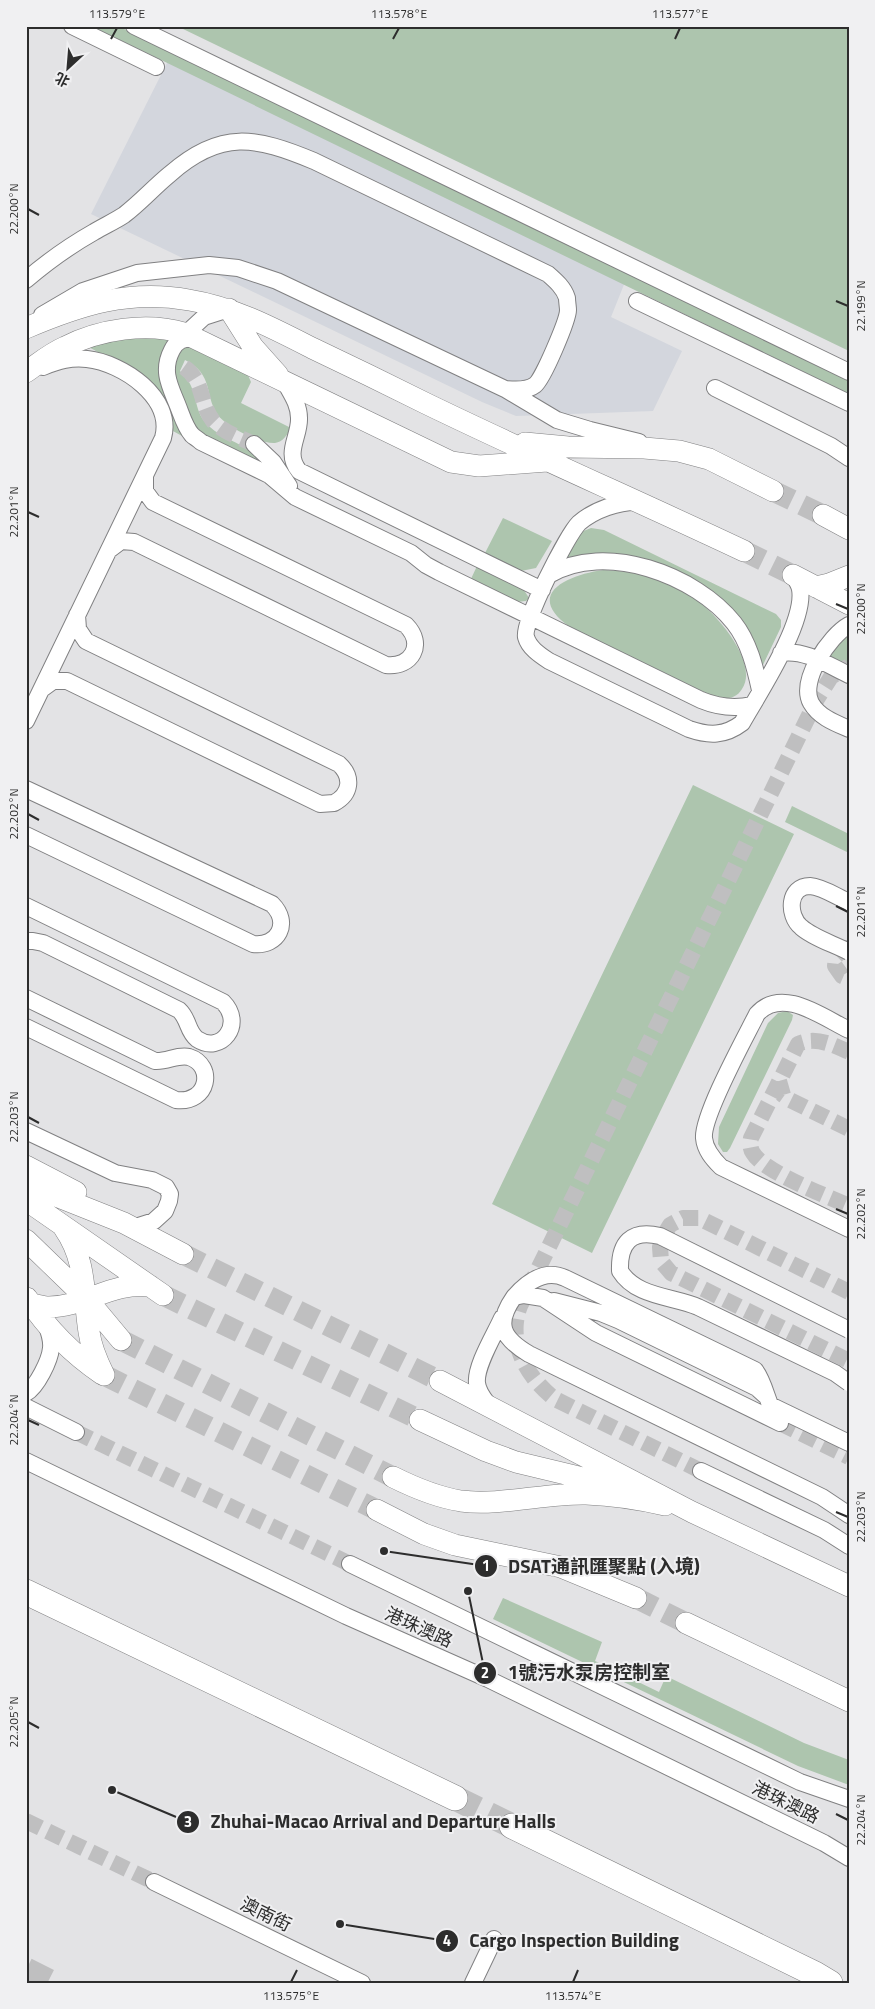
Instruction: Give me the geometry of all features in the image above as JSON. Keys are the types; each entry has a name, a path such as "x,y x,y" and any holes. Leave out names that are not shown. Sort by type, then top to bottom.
{"highway":[{"path":"26,1592 455,1798"},
{"path":"512,1826 830,1983"}],"main road":[{"path":"26,327 108,300 140,296 189,300 229,309 484,431 744,551"},
{"path":"229,309 258,353 286,384"},
{"path":"26,372 50,355 88,337 142,328 162,328 451,462 479,466 550,461"},
{"path":"484,431 542,446 644,448 680,451 709,460 773,491"},
{"path":"823,515 849,529"},
{"path":"794,575 849,604"},
{"path":"816,587 830,584 849,576"},
{"path":"26,1166 88,1198 128,1226"},
{"path":"26,1184 128,1226 183,1254"},
{"path":"26,1200 157,1290 136,1284 122,1286 86,1298 47,1307 29,1300"},
{"path":"29,1300 44,1320 74,1353 104,1375 94,1356 89,1333 82,1269 77,1250 62,1225"},
{"path":"26,1240 86,1298 121,1340"},
{"path":"440,1381 692,1512 845,1582"},
{"path":"420,1420 486,1451 516,1462 624,1488 692,1512"},
{"path":"393,1477 432,1494 462,1501 585,1494 647,1501 692,1512"},
{"path":"377,1510 424,1534 455,1545 561,1567 636,1598"},
{"path":"686,1623 849,1701"}],"street":[{"path":"72,26 156,67"},
{"path":"134,26 849,372"},
{"path":"26,280 93,232 123,216 170,173 188,160 214,146 234,141 260,142 286,149 314,161 535,267 548,274 562,288 567,298 568,310 543,374 536,384 529,388 505,390"},
{"path":"26,327 58,304 108,281 137,274 188,267 209,265 238,268 277,280 505,390 538,410 570,424 680,451"},
{"path":"637,301 849,402"},
{"path":"229,309 204,317 167,360 167,374 186,426 192,434 208,446 269,475 295,497 411,553 426,564 451,577 713,705 735,708 752,705"},
{"path":"26,372 62,360 88,359 114,366 142,384 164,413 166,429 26,721"},
{"path":"286,384 299,412 299,424 294,438 292,455 298,471 542,590"},
{"path":"715,388 831,446 849,458"},
{"path":"294,438 281,448 266,448 254,444 273,462 295,497"},
{"path":"109,550 121,542 134,542 386,665 400,665 412,656 415,643 411,630 406,625 153,502 145,491 144,477"},
{"path":"641,502 618,504 590,515 571,533 530,616 526,628 526,636 530,645 538,654 549,661 689,729 709,734 718,734 730,731 742,723 793,629 800,608 800,588 794,575"},
{"path":"451,577 458,569 460,563 458,549"},
{"path":"549,575 563,566 599,561 642,566 684,583 711,600 723,610 735,625 751,658 760,690"},
{"path":"42,689 53,681 67,681 320,804 334,803 346,793 349,782 348,775 339,764 86,641 78,630 78,616"},
{"path":"849,625 836,633 819,660 808,686 808,694 819,714 849,729"},
{"path":"781,653 798,652 849,675"},
{"path":"26,788 272,904 280,915 280,929 273,940 260,945 252,944 26,835"},
{"path":"849,902 812,886 804,887 797,892 790,906 794,919 803,929 849,952"},
{"path":"26,906 223,1002 232,1013 232,1027 224,1038 211,1043 204,1042 192,1034 185,1015 179,1010 42,943 26,941"},
{"path":"26,998 155,1061 163,1062 182,1056 196,1060 204,1072 204,1085 196,1097 190,1100 176,1100 26,1027"},
{"path":"849,1030 794,1003 774,1003 762,1008 757,1014 708,1114 704,1138 707,1150 721,1167 849,1229"},
{"path":"26,1131 114,1173 152,1180 166,1187 170,1194 165,1211 154,1221 128,1226"},
{"path":"849,1330 660,1236 650,1233 640,1234 625,1243 621,1253 620,1271 631,1284 649,1293 677,1299 698,1307 835,1373 849,1382"},
{"path":"490,1407 479,1390 477,1382 478,1372 502,1318 514,1297 528,1283 545,1276 560,1276 755,1370 760,1378 774,1416 780,1423 596,1333 547,1300"},
{"path":"514,1297 535,1295 547,1300 601,1313 757,1388 769,1401 849,1443"},
{"path":"502,1318 504,1332 518,1348 822,1497 849,1514"},
{"path":"26,1393 35,1386 49,1358 51,1340 44,1320"},
{"path":"26,1407 76,1432"},
{"name":"港珠澳路","path":"26,1462 346,1616 488,1679 824,1843 849,1858"},
{"path":"702,1471 824,1530 849,1546"},
{"path":"350,1564 800,1782 849,1799"},
{"name":"澳南街","path":"154,1882 362,1983"},
{"path":"473,1983 494,1939"}],"shaded area":[{"path":"171,55 627,277 611,317 682,351 653,411 516,416 482,402 91,214"}],"green space":[{"path":"91,26 118,26 849,379 849,394"},
{"path":"182,26 849,26 849,351 181,28"},
{"path":"171,337 162,353 160,372 184,437 171,430 125,367 85,345 105,339"},
{"path":"184,344 247,373 251,382 241,403 291,428 283,440 269,443 252,437 227,424 217,414 213,406 204,378 194,366 185,360 180,371 186,377 193,390 198,410 205,422 219,434 250,451 267,468 205,438 193,426 172,372 172,364"},
{"path":"503,518 552,541 536,568 521,571 485,553"},
{"path":"591,528 604,530 776,614 781,620 781,627 761,669 757,654 680,576 563,560 581,532"},
{"path":"477,566 522,587 529,598 526,601 516,602 470,581"},
{"path":"603,570 627,572 661,580 683,590 702,604 722,625 740,652 745,665 746,678 740,692 731,698 716,698 570,627 556,615 550,605 551,596 556,588 576,576"},
{"path":"849,636 849,670 828,659 842,640"},
{"path":"693,785 794,834 592,1253 492,1204"},
{"path":"792,806 849,834 849,853 785,822"},
{"path":"787,1011 793,1015 792,1020 730,1148 727,1152 723,1152 718,1144 719,1127 768,1023 778,1013"},
{"path":"503,1598 602,1642 595,1661 659,1692 666,1676 804,1743 849,1760 849,1785 798,1766 493,1619"}],"tunnel":[{"path":"184,367 191,373 199,386 213,421 227,432 254,444"},
{"path":"773,491 823,515"},
{"path":"744,551 793,575"},
{"path":"701,1471 555,1399 536,1381 522,1358 518,1345 516,1319 520,1306 817,699 831,677 849,666"},
{"path":"849,948 844,948 836,956 835,966 842,976 849,979"},
{"path":"849,1052 831,1044 818,1041 798,1044 751,1138 750,1144 753,1153 770,1168 797,1183 849,1206"},
{"path":"779,1081 783,1095 790,1100 849,1129"},
{"path":"849,1292 699,1218 683,1218 670,1225 660,1247 661,1261 671,1273 849,1361"},
{"path":"183,1254 440,1381"},
{"path":"163,1295 420,1420"},
{"path":"121,1340 393,1477"},
{"path":"104,1375 377,1510"},
{"path":"780,1423 849,1457"},
{"path":"76,1432 350,1564"},
{"path":"636,1598 686,1623"},
{"path":"455,1798 512,1826"},
{"path":"26,1821 154,1882"},
{"path":"26,1970 52,1983"}],"place":[{"name":"DSAT通訊匯聚點 (入境)","path":"384,1551"},
{"name":"1號污水泵房控制室","path":"468,1591"},
{"name":"Zhuhai-Macao Arrival and Departure Halls","path":"112,1790"},
{"name":"Cargo Inspection Building","path":"340,1924"}]}
